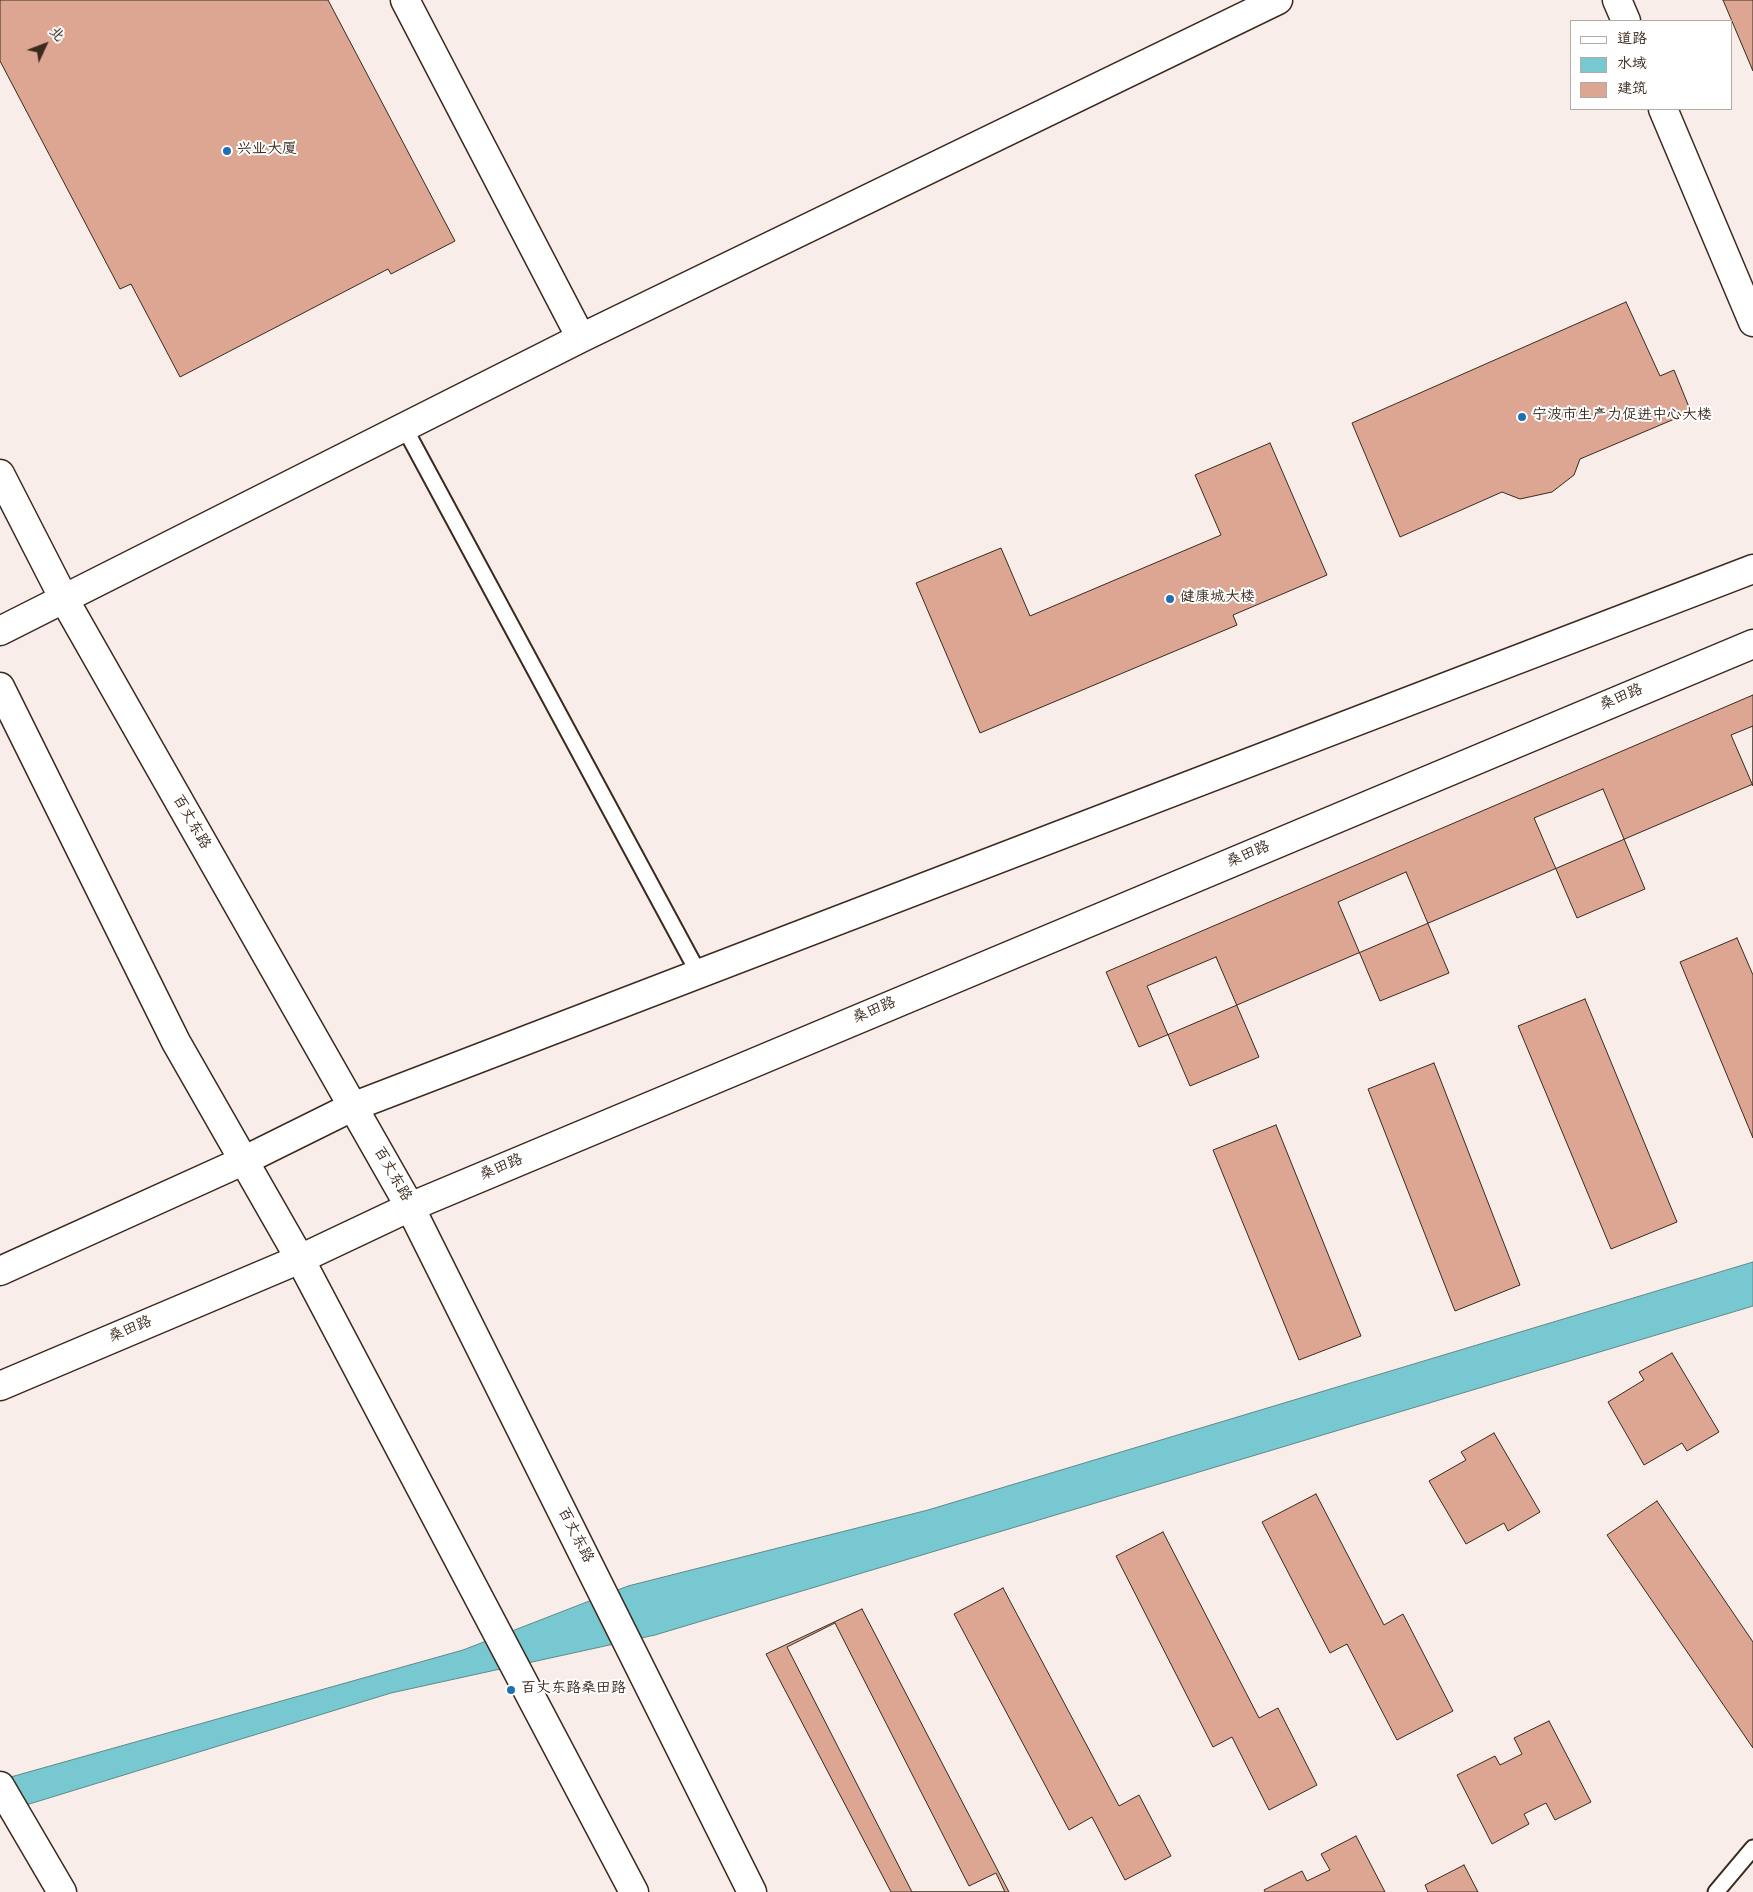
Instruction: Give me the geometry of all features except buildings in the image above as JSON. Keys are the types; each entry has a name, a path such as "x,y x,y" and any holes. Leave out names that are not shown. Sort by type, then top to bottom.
{"main road":[{"path":"405,0 581,338"},
{"path":"0,631 581,338 1278,0"},
{"path":"1617,0 1626,20"},
{"path":"1663,110 1753,322"},
{"name":"百丈东路","path":"0,474 64,600 410,1207 752,1892"},
{"path":"0,1271 243,1161 352,1107 1753,569"},
{"name":"桑田路","path":"0,1386 300,1259 410,1207 1753,644"},
{"path":"0,687 176,1042 300,1259 634,1892"},
{"path":"0,1786 62,1892"}],"lane":[{"path":"404,427 699,974"},
{"path":"1716,1892 1753,1848"}],"water":[{"path":"1753,1262 1753,1306 655,1635 391,1693 0,1813 0,1780 463,1650 628,1586 928,1510"}],"place":[{"name":"兴业大厦","path":"227,151"},
{"name":"宁波市生产力促进中心大楼","path":"1522,417"},
{"name":"健康城大楼","path":"1170,599"},
{"name":"百丈东路桑田路","path":"511,1690"}]}
